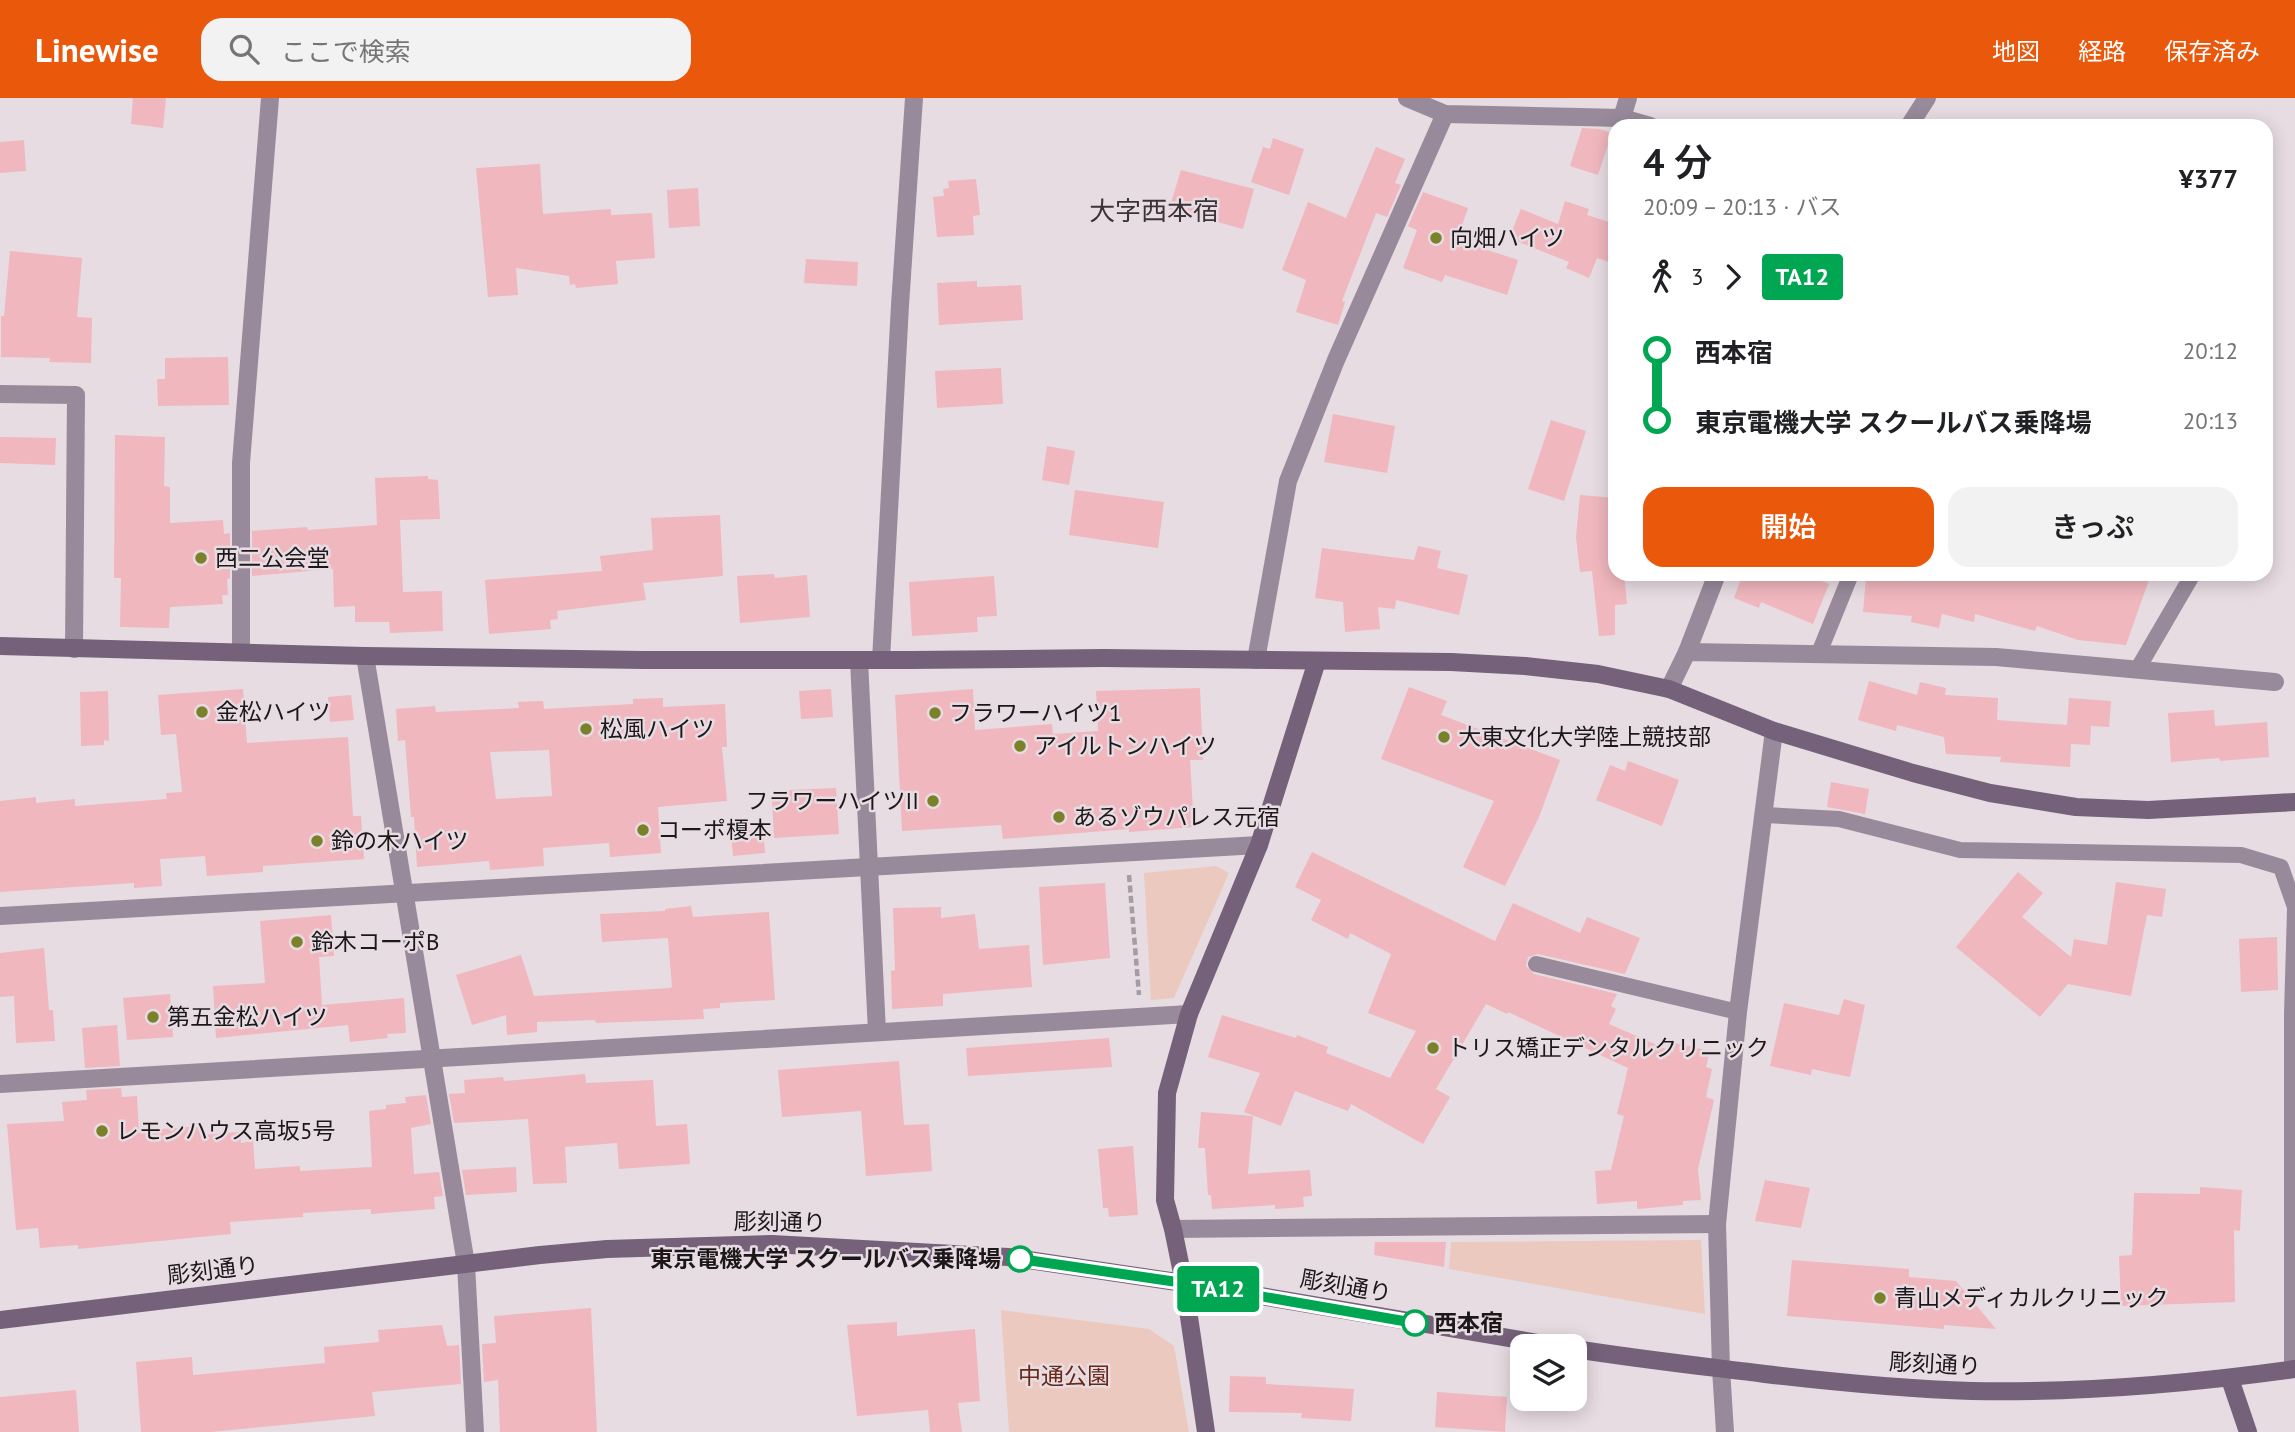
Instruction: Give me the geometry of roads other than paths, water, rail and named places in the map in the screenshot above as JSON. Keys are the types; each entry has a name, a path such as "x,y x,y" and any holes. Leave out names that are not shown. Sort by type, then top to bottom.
{"street":[{"path":"241,652 241,463 270,98"},
{"path":"881,660 914,98"},
{"path":"1407,98 1445,114 1628,119"},
{"path":"1622,117 1628,98"},
{"path":"1914,119 1927,98"},
{"path":"1256,660 1288,481 1336,360 1445,114"},
{"path":"0,394 76,395 74,649"},
{"path":"1669,689 1687,652 1714,581"},
{"path":"0,646 365,656 859,660 1103,658 1451,662 1525,666 1598,674 1669,689 1774,731 1990,793 2076,807 2148,810 2295,802"},
{"path":"1687,652 1996,657 2275,682"},
{"path":"365,656 466,1264 475,1432"},
{"path":"859,660 877,1032"},
{"path":"1206,1432 1184,1283 1165,1200 1167,1093 1189,1014 1259,845 1317,661"},
{"path":"1725,1432 1717,1224 1738,1012 1774,731"},
{"path":"0,916 1259,845"},
{"path":"0,1084 1189,1014"},
{"path":"1173,1229 1717,1224"},
{"name":"彫刻通り","path":"0,1320 607,1249 772,1244 1008,1257 1184,1283 1510,1338"},
{"name":"彫刻通り","path":"1587,1351 1860,1385 1970,1391 2107,1389 2230,1379 2294,1370"},
{"path":"2230,1379 2248,1432"}],"lane":[{"path":"1819,653 1848,581"},
{"path":"2137,670 2189,581"},
{"path":"1765,815 1839,819 1960,850 2241,855 2281,867 2295,909 2292,1014 2294,1370"},
{"path":"1536,964 1738,1012"}],"place":[{"name":"向畑ハイツ","path":"1436,238"},
{"name":"西二公会堂","path":"201,558"},
{"name":"金松ハイツ","path":"202,712"},
{"name":"フラワーハイツ1","path":"935,713"},
{"name":"松風ハイツ","path":"586,729"},
{"name":"大東文化大学陸上競技部","path":"1444,737"},
{"name":"アイルトンハイツ","path":"1020,746"},
{"name":"フラワーハイツII","path":"933,801"},
{"name":"あるゾウパレス元宿","path":"1059,817"},
{"name":"コーポ榎本","path":"643,830"},
{"name":"鈴の木ハイツ","path":"317,841"},
{"name":"鈴木コーポB","path":"297,942"},
{"name":"第五金松ハイツ","path":"153,1017"},
{"name":"トリス矯正デンタルクリニック","path":"1433,1048"},
{"name":"レモンハウス高坂5号","path":"102,1131"},
{"name":"東京電機大学 スクールバス乗降場","path":"1020,1259"},
{"name":"青山メディカルクリニック","path":"1880,1298"},
{"name":"西本宿","path":"1415,1323"}],"district":[{"name":"大字西本宿","path":"1154,211"}],"park label":[{"name":"中通公園","path":"1064,1376"}]}
